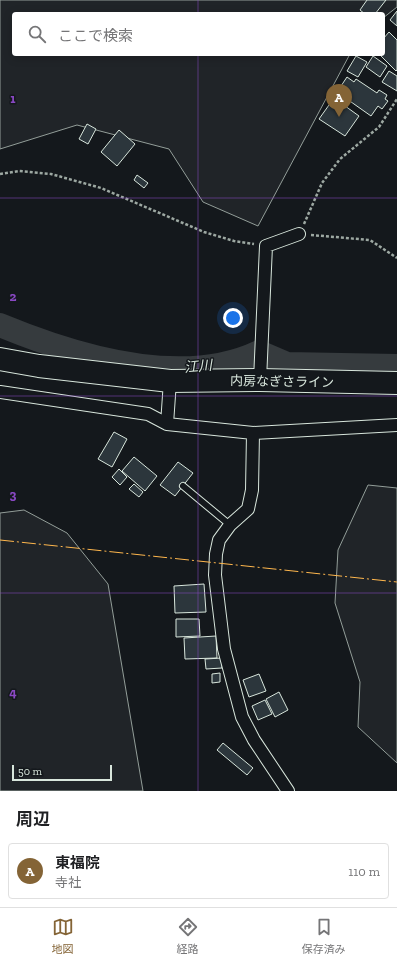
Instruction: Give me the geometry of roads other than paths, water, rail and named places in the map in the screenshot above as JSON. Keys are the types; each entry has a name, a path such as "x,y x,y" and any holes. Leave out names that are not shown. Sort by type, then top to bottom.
{"highway":[{"name":"内房なぎさライン","path":"0,359 46,367 170,381 260,370 397,383"}],"street":[{"path":"260,370 266,246 299,234"},
{"path":"167,424 170,381"},
{"path":"0,392 148,414 167,424 253,433 397,425"},
{"path":"253,433 252,490 248,509 230,525 220,540 216,554 214,575 224,649 242,717 254,740 288,791"}],"lane":[{"path":"183,486 230,525"}],"waterway":[{"name":"江川","path":"0,325 61,348 94,357 128,364 163,368 196,368 229,363 259,352 287,364 397,366"}],"place":[{"name":"東福院","path":"339,117"}]}
